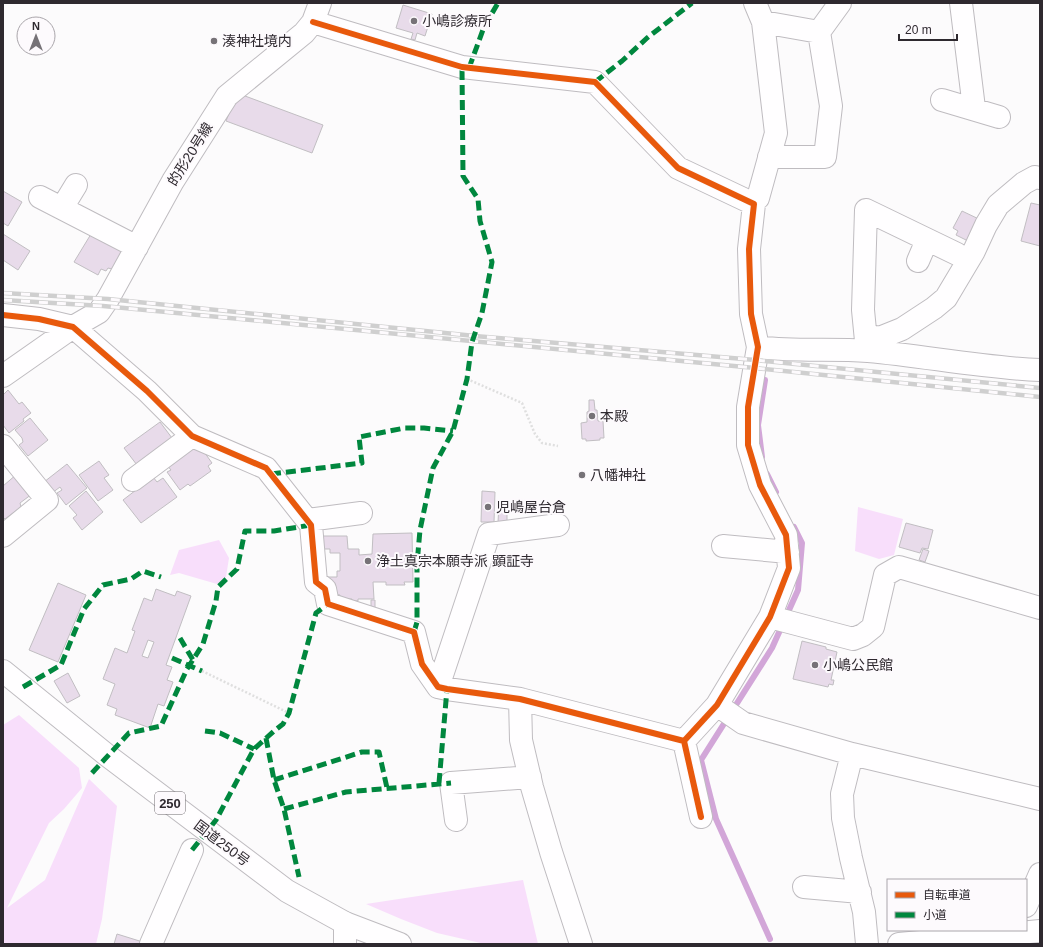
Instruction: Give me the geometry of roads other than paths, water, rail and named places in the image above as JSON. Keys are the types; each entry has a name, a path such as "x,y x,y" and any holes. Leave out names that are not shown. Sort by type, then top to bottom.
{"main road":[{"path":"769,158 825,156 831,106 819,32 840,3"},
{"path":"961,3 974,108"},
{"path":"316,12 462,67 595,82 678,168 754,204 749,249 751,314 758,347 748,407 748,445 760,485 786,535 789,568 779,619 725,711 684,741"},
{"name":"的形20号線","path":"73,327 99,312 173,181 227,96 304,33 316,12"},
{"path":"758,198 776,133 759,13 819,32"},
{"path":"942,100 974,108 999,117"},
{"path":"866,343 902,329 934,308 946,298 998,205 1024,182 1035,177 1040,178"},
{"path":"62,208 76,185"},
{"path":"40,197 137,247"},
{"path":"866,343 863,310 866,210 957,254"},
{"path":"918,261 927,240"},
{"path":"3,315 39,319 73,327 147,391 192,436 266,468 311,525 316,582 325,589 328,604 414,632 422,664 438,687 520,699 684,741"},
{"path":"3,376 73,327"},
{"path":"758,347 796,344 866,343 1015,369 1040,370"},
{"path":"133,480 192,436"},
{"path":"3,446 47,500 3,536"},
{"path":"308,520 361,513"},
{"path":"438,687 489,534 558,525"},
{"path":"723,546 788,552"},
{"path":"779,619 852,639 863,635 873,627 885,575 899,567 1040,608"},
{"name":"国道250号","path":"3,671 108,756 345,934 400,944"},
{"path":"520,699 521,740 530,777 549,845 581,944"},
{"path":"725,711 743,723 852,754 1040,799"},
{"path":"684,741 701,818"},
{"path":"852,754 842,794 843,810 851,858 864,912 867,944"},
{"path":"456,820 451,783 530,777"},
{"path":"151,944 192,850"},
{"path":"1027,904 1040,874"},
{"path":"804,887 860,892"},
{"path":"899,944 1025,935"}],"waterway":[{"path":"762,457 758,425 765,380"},
{"path":"767,474 776,492"},
{"path":"770,939 716,819 701,760 772,648 798,590 802,543 794,527"}],"railway":[{"path":"3,293 108,299 475,336 755,360 1040,388"},
{"path":"3,300 103,306 755,368 1040,397"}],"place":[{"name":"小嶋診療所","path":"414,21"},
{"name":"湊神社境内","path":"214,41"},
{"name":"本殿","path":"592,416"},
{"name":"八幡神社","path":"582,475"},
{"name":"児嶋屋台倉","path":"488,507"},
{"name":"浄土真宗本願寺派 顕証寺","path":"368,561"},
{"name":"小嶋公民館","path":"815,665"}]}
